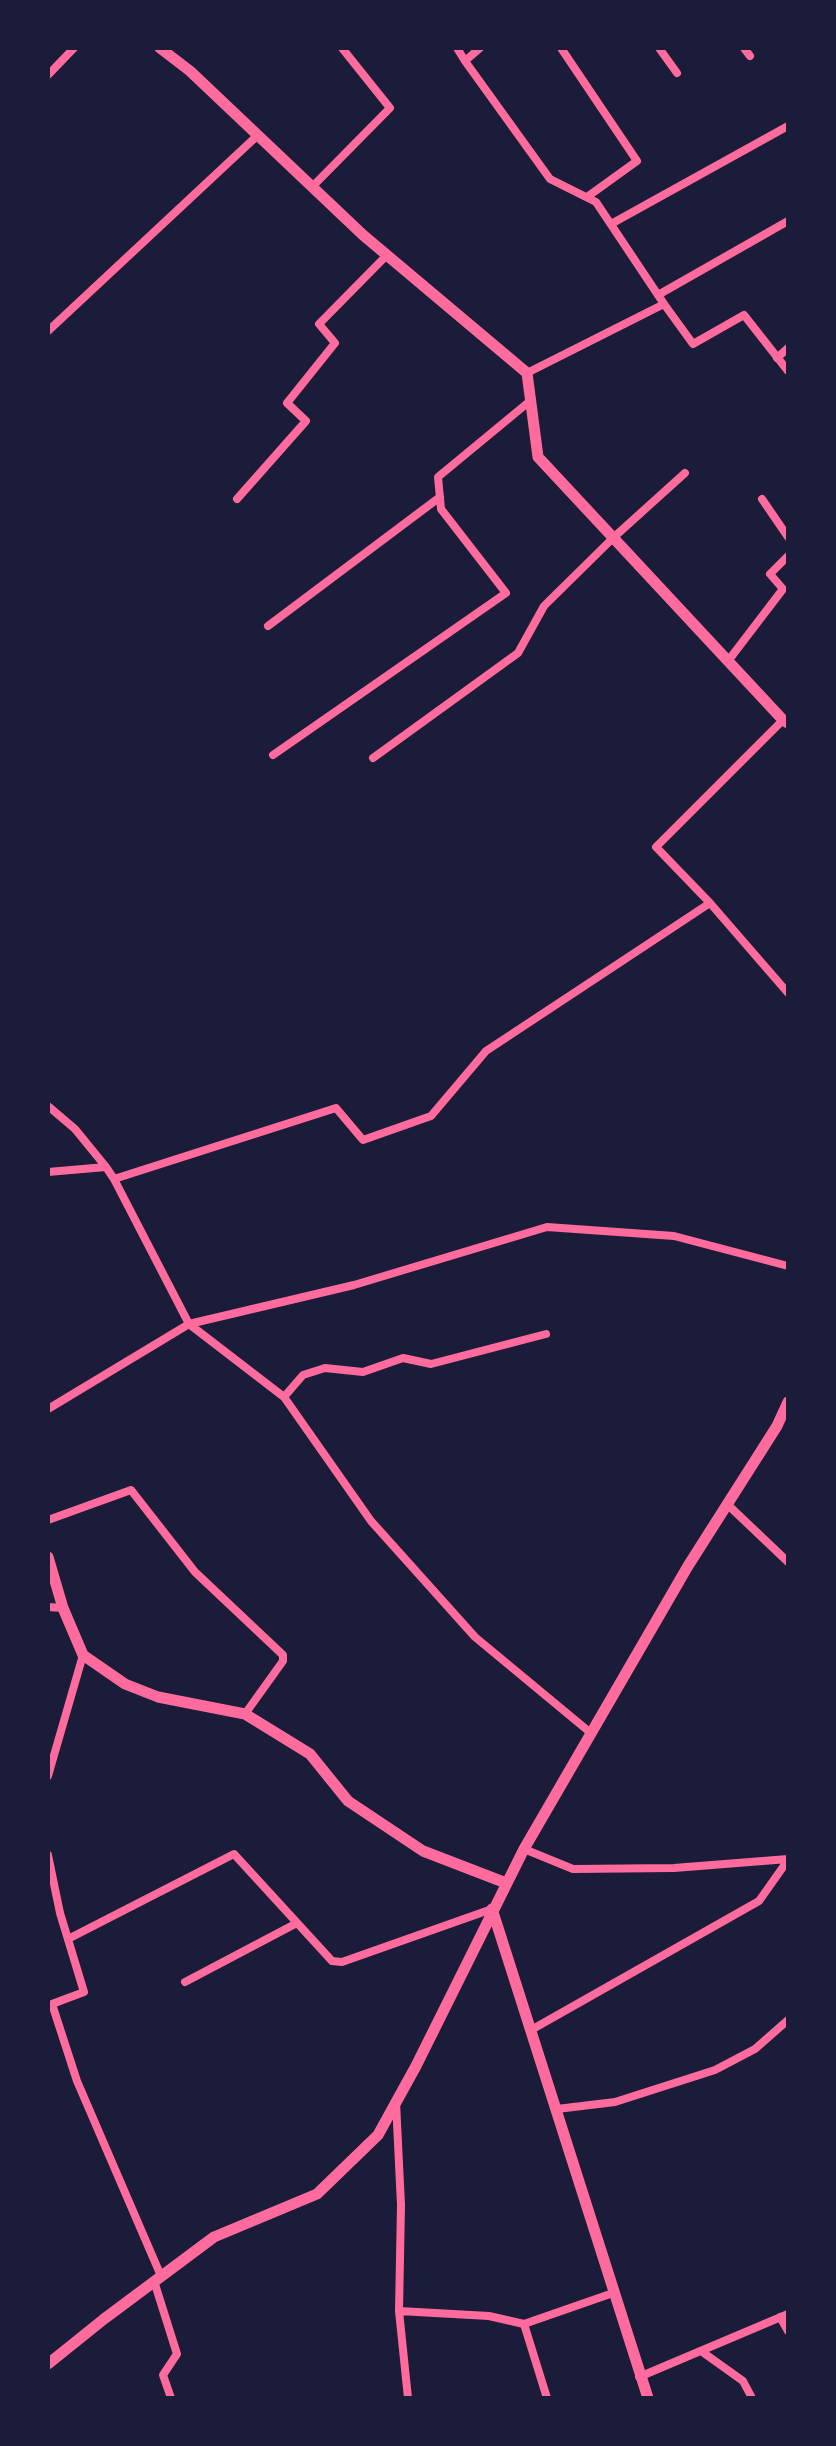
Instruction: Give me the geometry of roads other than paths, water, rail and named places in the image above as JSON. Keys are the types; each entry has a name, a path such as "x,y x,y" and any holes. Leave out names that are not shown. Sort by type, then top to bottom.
{"street":[{"path":"48,75 74,48"},
{"path":"160,48 190,71 387,255 527,373 538,457 785,721 656,847 710,903 788,993"},
{"path":"312,187 390,108 342,48"},
{"path":"457,48 550,179 596,202 693,344 744,315 788,371"},
{"path":"465,61 480,48"},
{"path":"561,48 637,161 587,197"},
{"path":"659,48 677,73"},
{"path":"611,224 788,126"},
{"path":"48,331 258,135"},
{"path":"658,295 788,221"},
{"path":"237,499 306,421 287,403 335,343 319,324 387,255"},
{"path":"527,373 664,304"},
{"path":"777,358 788,348"},
{"path":"273,755 506,593 441,509 438,477 530,401"},
{"path":"373,758 518,653 544,606 685,473"},
{"path":"268,626 440,497"},
{"path":"762,499 788,537"},
{"path":"728,661 783,589 770,574 788,556"},
{"path":"114,1179 336,1108 363,1140 431,1116 486,1051 710,903"},
{"path":"48,1106 75,1129 114,1179 189,1324 284,1397 371,1521 475,1637 592,1734"},
{"path":"48,1172 106,1167"},
{"path":"48,1409 189,1324 354,1285 547,1227 674,1236 788,1266"},
{"path":"284,1397 303,1375 325,1368 363,1372 403,1358 431,1364 546,1334"},
{"path":"48,2364 214,2237 317,2194 378,2135 524,1849 688,1566 777,1426 788,1402"},
{"path":"48,1520 131,1490 195,1572 283,1655 283,1661 245,1714"},
{"path":"727,1504 788,1562"},
{"path":"48,1557 63,1608 83,1655 125,1684 158,1697 245,1714 310,1754 348,1801 423,1851 506,1883"},
{"path":"48,1607 63,1608"},
{"path":"48,1776 83,1655"},
{"path":"524,1849 573,1869 674,1868 788,1859"},
{"path":"68,1939 234,1854 332,1961 342,1962 492,1909"},
{"path":"48,1855 60,1913 84,1992 52,2004 77,2081 158,2279 177,2354 163,2375 171,2398"},
{"path":"531,2030 759,1901 788,1859"},
{"path":"492,1909 648,2398"},
{"path":"185,1982 297,1923"},
{"path":"557,2109 615,2102 715,2070 755,2049 788,2020"},
{"path":"396,2101 401,2205 399,2311 408,2398"},
{"path":"399,2311 489,2316 524,2324 613,2293"},
{"path":"639,2377 784,2316 788,2331"},
{"path":"524,2324 547,2398"},
{"path":"701,2351 743,2381 752,2398"}]}
